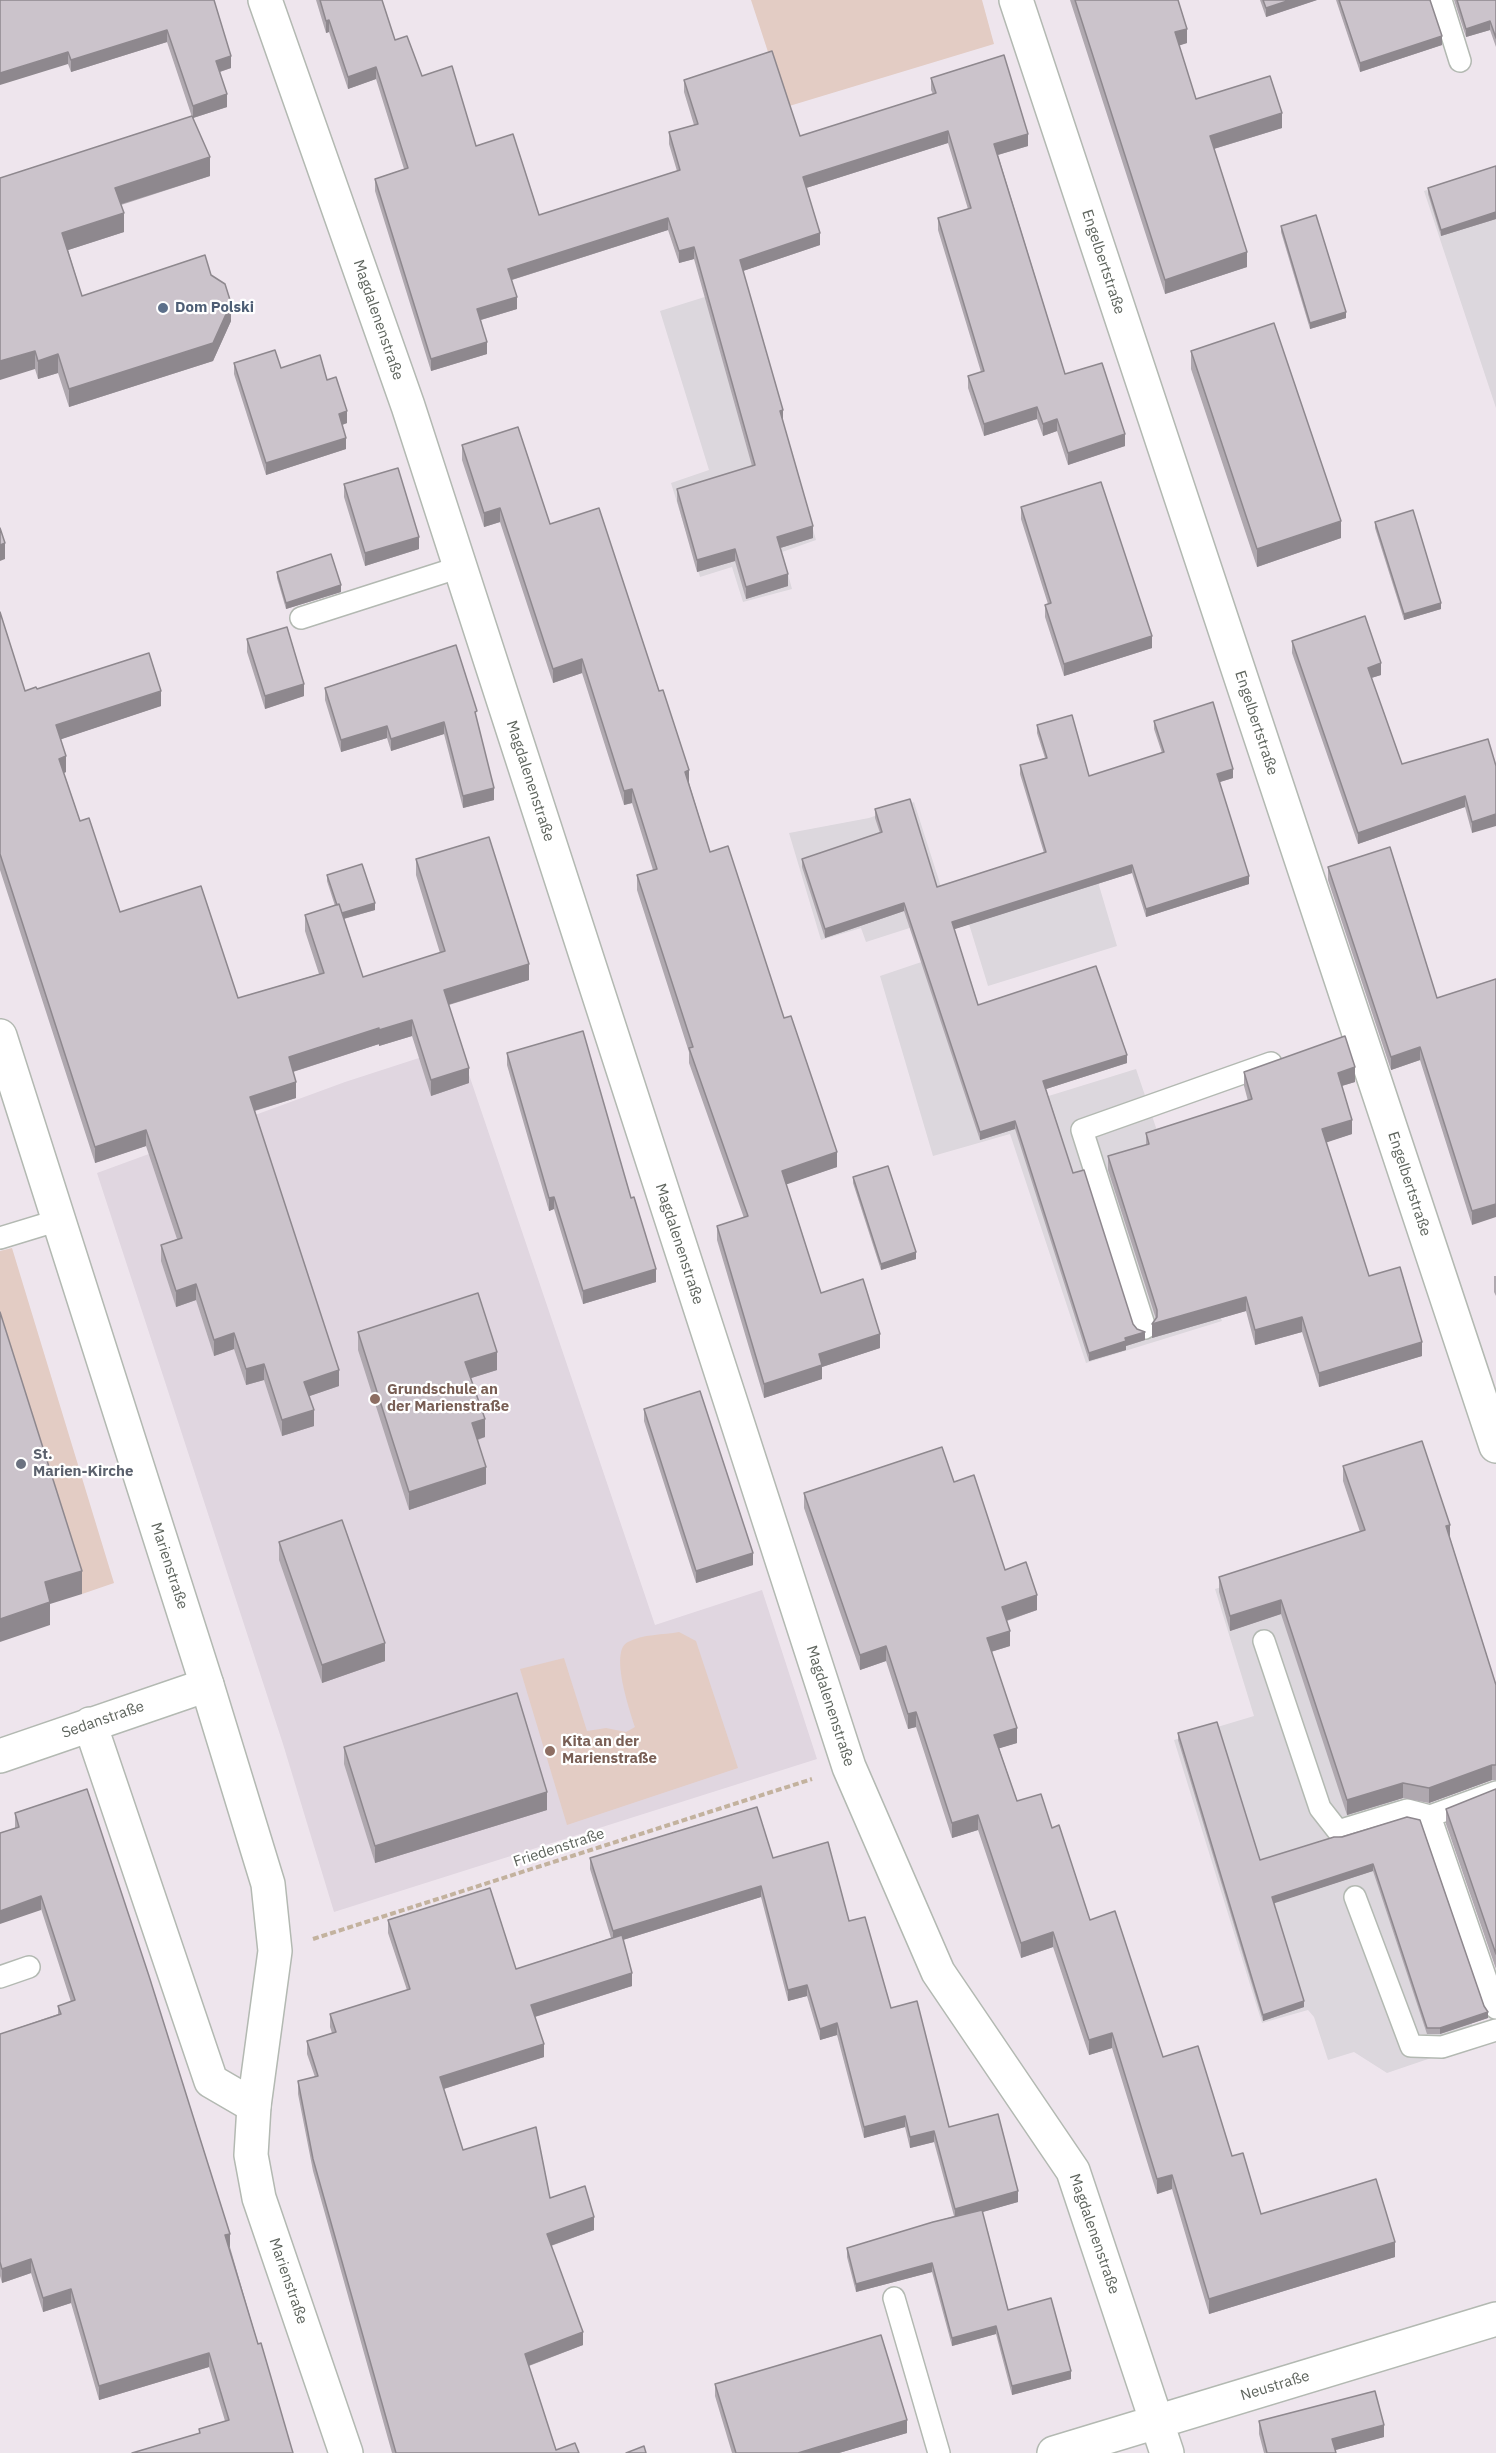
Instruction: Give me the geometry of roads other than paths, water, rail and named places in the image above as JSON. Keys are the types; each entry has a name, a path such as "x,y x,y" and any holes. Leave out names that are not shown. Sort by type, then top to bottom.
{"street":[{"name":"Magdalenenstraße","path":"265,0 408,406 849,1767 938,1972 1073,2171 1167,2453"},
{"name":"Engelbertstraße","path":"1016,0 1348,1036 1496,1446"},
{"name":"Marienstraße","path":"0,1036 207,1685 268,1884 274,1951 254,2106 251,2155 260,2198 346,2453"},
{"name":"Sedanstraße","path":"0,1756 207,1685"},
{"path":"90,1724 211,2081 254,2106"},
{"name":"Neustraße","path":"1054,2453 1496,2319"}],"lane":[{"path":"1441,0 1460,61"},
{"path":"301,618 460,567"},
{"path":"1144,1328 1082,1130 1292,1056"},
{"path":"0,1238 59,1221"},
{"path":"1264,1641 1320,1808 1338,1831 1407,1810 1430,1816 1496,1792"},
{"path":"1430,1816 1496,2008"},
{"path":"1355,1897 1411,2046 1442,2047 1496,2030"},
{"path":"0,1977 29,1967"},
{"path":"894,2298 939,2453"}],"place":[{"name":"Dom Polski","path":"163,308"},
{"name":"Grundschule an der Marienstraße","path":"375,1399"},
{"name":"St. Marien-Kirche","path":"21,1464"},
{"name":"Kita an der Marienstraße","path":"550,1751"}]}
